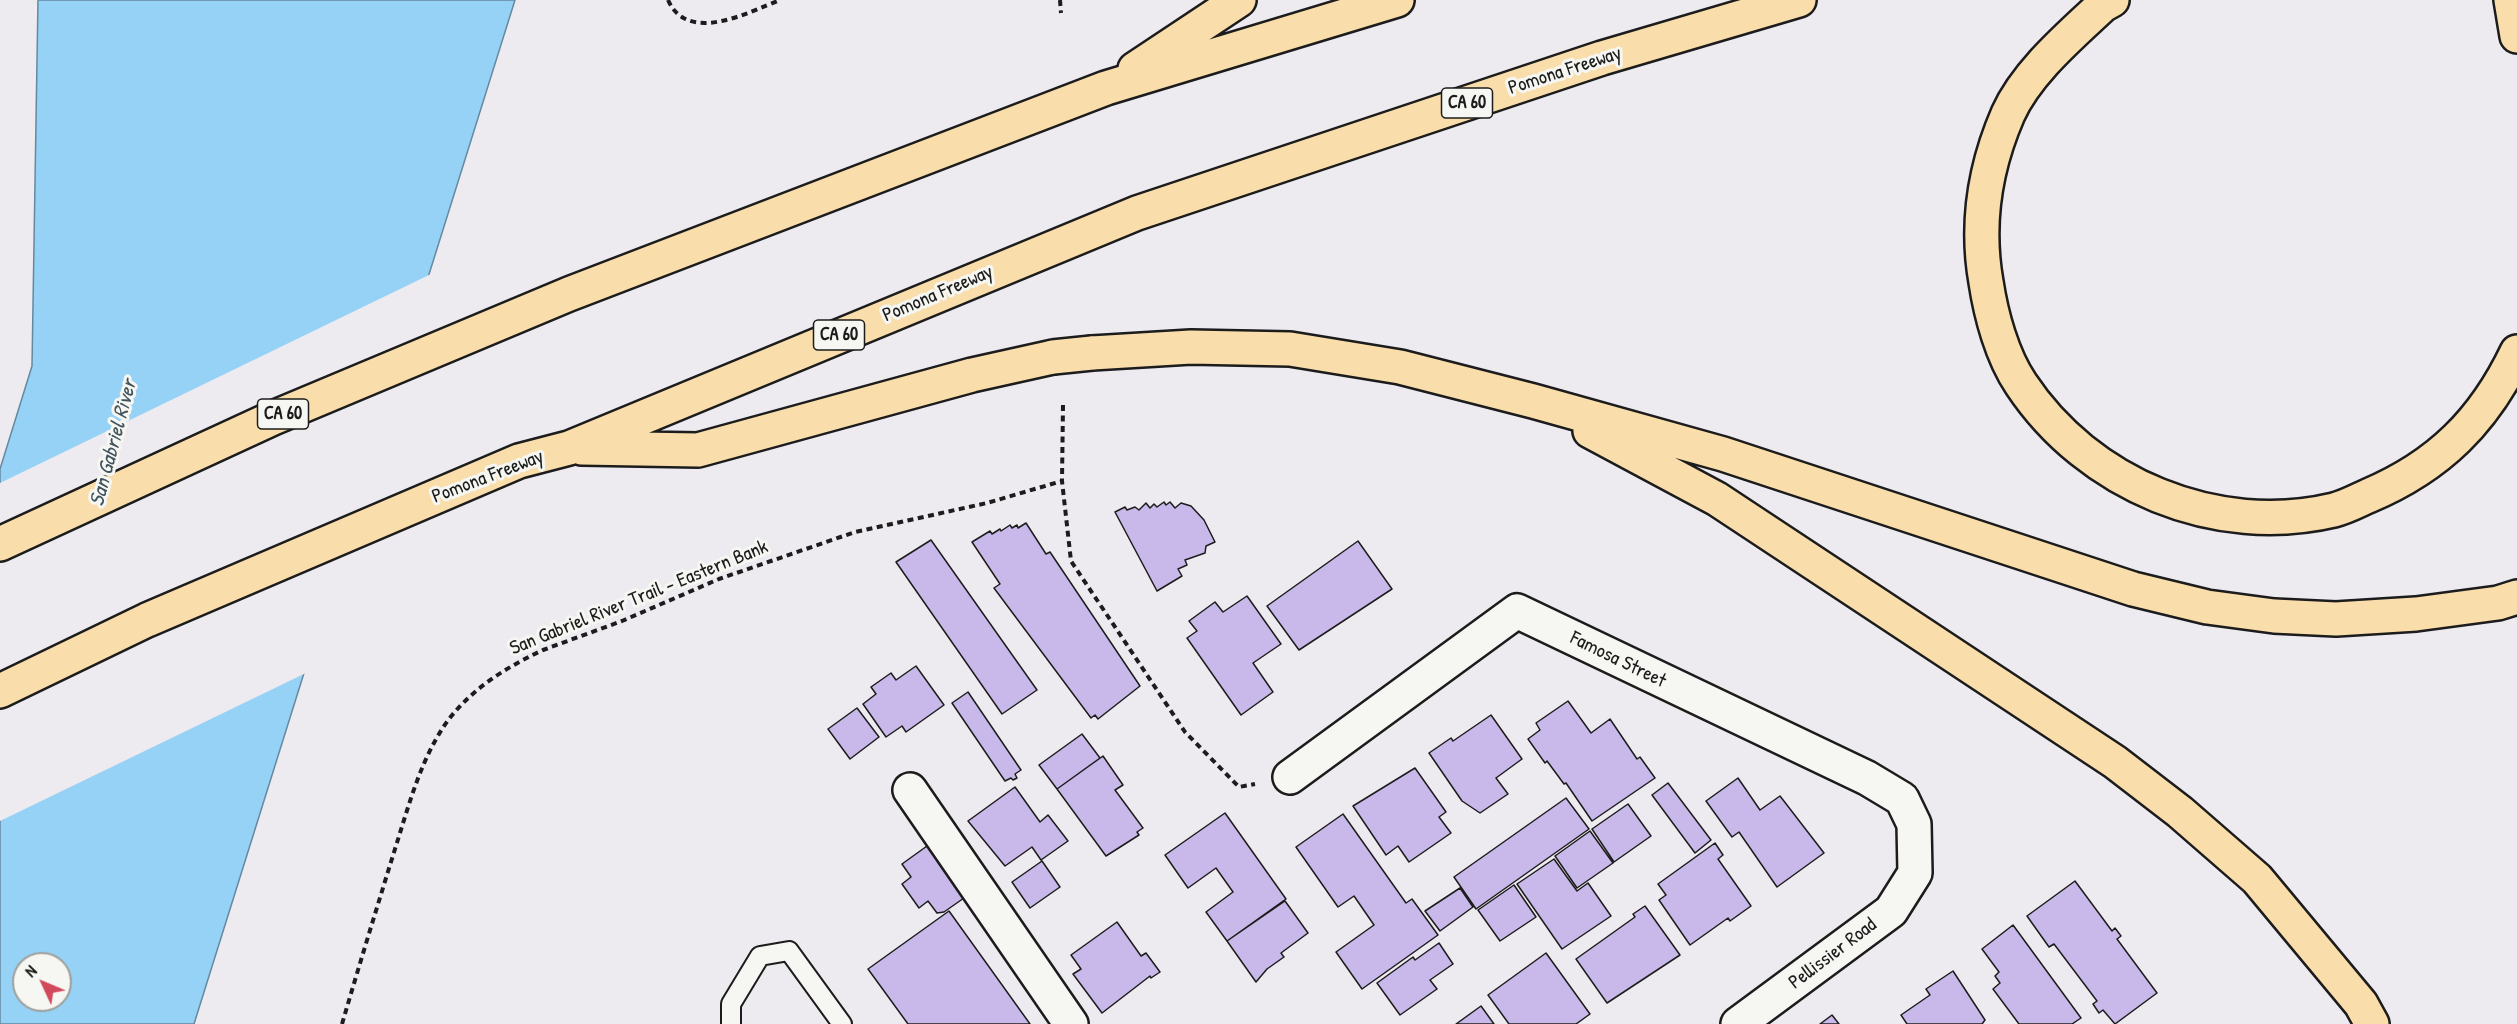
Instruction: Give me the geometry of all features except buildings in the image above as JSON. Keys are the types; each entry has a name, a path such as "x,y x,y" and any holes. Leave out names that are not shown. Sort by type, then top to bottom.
{"highway":[{"path":"1106,88 1239,0"},
{"name":"CA 60","path":"0,544 273,418 569,294 1106,88 1397,0"},
{"name":"Pomona Freeway","path":"0,691 147,620 519,461 568,448 1123,218 1602,58 1799,0"},
{"path":"2112,0 2103,5 2048,56 2009,112 1987,176 1981,250 1992,318 2020,383 2062,435 2124,481 2196,510 2261,518 2335,510 2403,481 2457,441 2500,387 2517,352"},
{"path":"2511,0 2517,36"},
{"path":"568,448 698,450 972,375 1053,357 1191,347 1290,349 1400,367 1533,400 1723,454 2133,589 2207,607 2274,616 2336,618 2416,614 2507,600"},
{"path":"1533,400 1717,499 2115,762 2180,812 2257,879 2361,1004 2372,1024"}],"street":[{"name":"Famosa Street","path":"1290,777 1517,611 1867,778 1902,799 1914,824 1915,873"},
{"path":"910,790 1071,1024"},
{"name":"Pellissier Road","path":"1738,1024 1891,911 1915,873"}],"lane":[{"path":"731,1024 730,1004 760,956 789,951 842,1024"}],"path":[{"path":"668,0 675,12 683,17 712,24 780,0"},
{"path":"1060,0 1061,12"},
{"path":"1063,405 1062,481 1071,561 1185,732 1239,786 1290,777"},
{"name":"San Gabriel River Trail - Eastern Bank","path":"342,1024 414,790 430,749 449,720 472,694 490,680 513,664 543,650 780,556 855,532 987,503 1062,481"}],"water":[{"name":"San Gabriel River","path":"38,0 515,0 194,1024 0,1024 0,469 32,366"}],"pier":[{"path":"433,273 308,672 0,821 0,483"}]}
